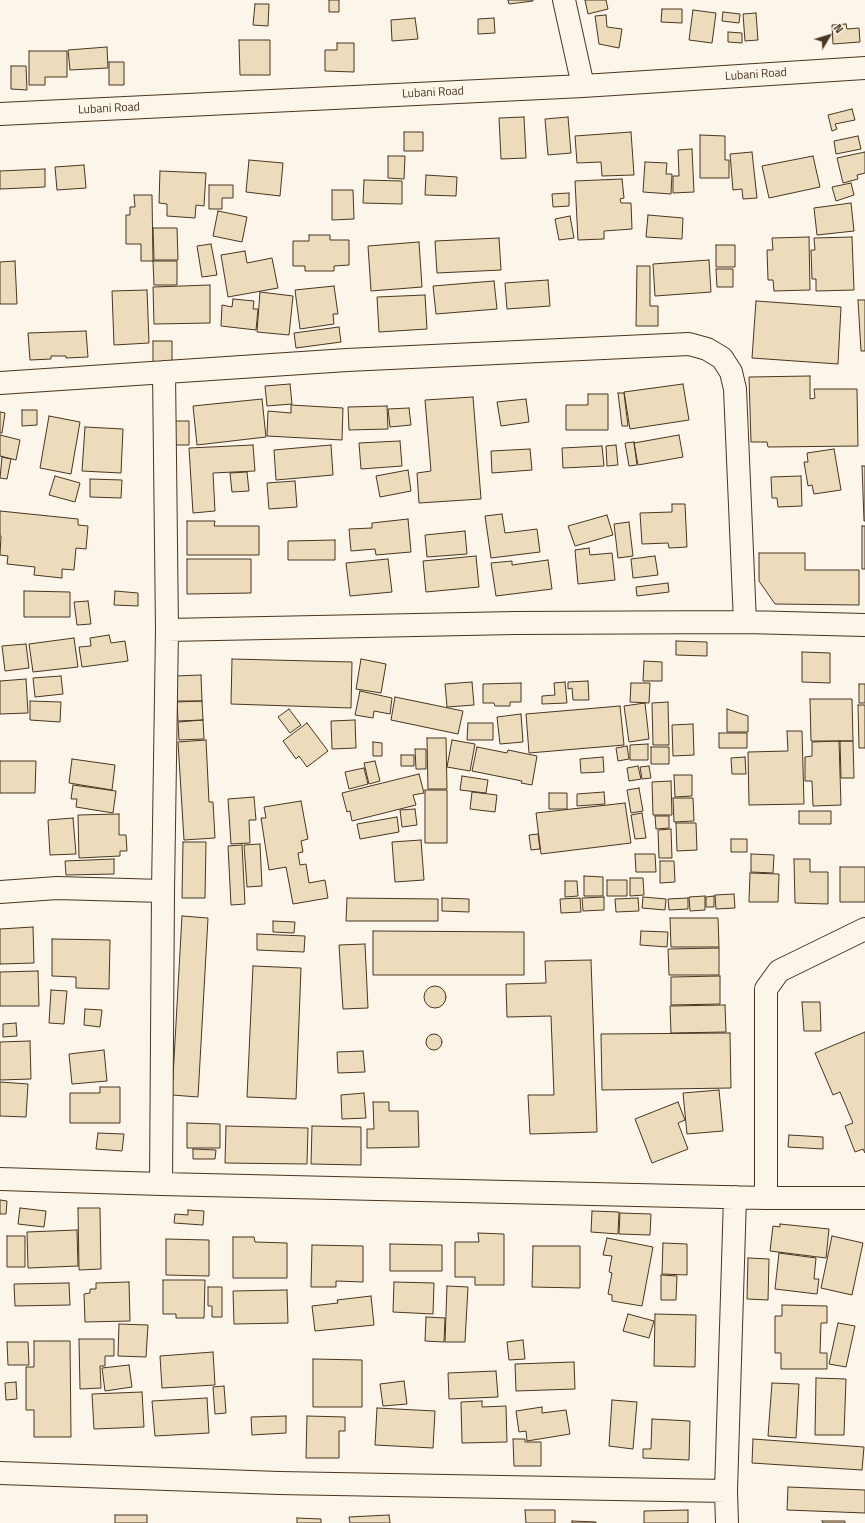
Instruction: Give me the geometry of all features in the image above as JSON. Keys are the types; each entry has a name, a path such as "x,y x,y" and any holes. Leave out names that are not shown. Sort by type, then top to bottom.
{"street":[{"path":"564,0 583,86"},
{"name":"Lubani Road","path":"0,114 583,86 865,68"},
{"path":"0,383 347,360 681,344 689,344 707,349 722,358 731,372 735,389 744,622"},
{"path":"161,1184 167,630 164,372"},
{"path":"167,630 515,623 744,622 865,625"},
{"path":"0,892 57,888 163,891"},
{"path":"766,1198 766,989 779,971 865,929"},
{"path":"0,1179 766,1198 865,1198"},
{"path":"727,1523 726,1491 735,1197"},
{"path":"0,1473 287,1483 726,1491"}],"building":[{"path":"329,0 339,0 339,12 329,12"},
{"path":"508,0 533,0 533,1 509,4"},
{"path":"585,0 606,0 608,9 588,14"},
{"path":"255,4 269,4 268,26 253,25"},
{"path":"662,9 682,9 682,23 661,22"},
{"path":"693,10 716,13 712,43 689,40"},
{"path":"723,12 740,14 739,23 722,21"},
{"path":"756,13 758,40 745,41 743,14"},
{"path":"606,15 607,27 622,29 619,48 599,44 595,16"},
{"path":"415,18 418,39 392,41 391,20"},
{"path":"494,18 495,33 478,34 478,19"},
{"path":"846,24 847,29 859,28 860,42 833,44 832,25"},
{"path":"728,32 742,33 742,43 728,42"},
{"path":"239,40 270,40 270,75 240,75"},
{"path":"337,43 354,43 354,72 325,71 325,50 337,50"},
{"path":"107,47 108,68 70,70 68,50"},
{"path":"29,51 67,51 67,77 45,77 45,85 29,85"},
{"path":"109,62 124,62 124,85 109,85"},
{"path":"11,66 26,66 27,90 11,89"},
{"path":"852,109 855,120 835,124 837,129 832,131 828,115"},
{"path":"524,117 526,158 501,159 499,118"},
{"path":"568,117 571,153 548,155 545,119"},
{"path":"404,132 423,132 423,151 404,151"},
{"path":"631,132 634,175 602,176 601,162 577,163 575,136"},
{"path":"700,135 725,136 725,160 729,160 729,178 700,178"},
{"path":"858,136 861,149 836,154 834,141"},
{"path":"692,149 694,192 673,193 673,176 679,176 678,150"},
{"path":"752,152 757,198 743,199 742,189 733,190 730,154"},
{"path":"865,152 865,173 857,175 858,179 843,183 837,158"},
{"path":"388,156 405,156 404,179 388,178"},
{"path":"813,156 820,187 769,198 762,166"},
{"path":"249,160 283,163 280,196 246,192"},
{"path":"645,162 667,163 666,174 672,174 671,194 643,192"},
{"path":"84,165 86,188 57,190 55,167"},
{"path":"45,169 45,187 0,189 0,171"},
{"path":"160,171 206,173 204,206 196,205 195,218 167,216 167,204 159,203"},
{"path":"426,175 457,177 456,196 425,195"},
{"path":"622,179 624,198 620,199 621,203 631,203 632,229 604,231 604,239 578,240 575,181"},
{"path":"364,180 402,181 402,204 363,203"},
{"path":"851,183 854,195 836,201 832,187"},
{"path":"209,185 233,185 233,198 222,198 222,209 209,209"},
{"path":"332,190 353,190 354,219 332,220"},
{"path":"569,193 569,206 553,207 552,194"},
{"path":"134,195 152,195 153,261 141,261 141,244 126,244 126,215 130,215 130,207 135,207"},
{"path":"851,203 854,231 817,235 814,208"},
{"path":"218,211 247,217 242,242 213,236"},
{"path":"648,215 683,218 682,239 646,237"},
{"path":"570,216 574,238 559,240 555,219"},
{"path":"153,228 177,228 178,260 154,260"},
{"path":"309,235 330,235 330,240 349,240 349,265 334,266 334,271 305,271 305,266 293,266 293,241 309,241"},
{"path":"809,237 810,290 774,291 773,280 768,280 767,250 773,250 772,238"},
{"path":"852,237 854,290 816,291 816,279 812,279 811,250 815,250 814,238"},
{"path":"499,238 501,270 437,273 435,241"},
{"path":"419,242 422,287 371,291 368,246"},
{"path":"211,244 217,275 202,277 197,246"},
{"path":"716,245 735,245 735,267 716,267"},
{"path":"245,251 247,263 272,258 278,288 228,297 221,255"},
{"path":"709,260 711,292 655,296 653,264"},
{"path":"15,261 17,304 0,304 0,262"},
{"path":"153,261 177,261 177,285 154,285"},
{"path":"637,266 650,266 650,306 658,306 658,326 636,326"},
{"path":"716,269 733,269 733,287 717,287"},
{"path":"548,280 550,306 507,309 505,283"},
{"path":"494,281 497,309 436,314 433,286"},
{"path":"210,285 210,323 154,324 153,287"},
{"path":"334,286 338,314 333,314 334,324 300,329 295,290"},
{"path":"147,290 149,343 114,345 112,291"},
{"path":"260,292 293,296 289,335 257,332"},
{"path":"425,295 427,329 379,332 377,297"},
{"path":"233,299 254,301 253,309 258,309 256,330 221,326 222,305 232,307"},
{"path":"858,300 865,300 865,351 861,351"},
{"path":"756,301 841,307 838,364 752,358"},
{"path":"339,327 341,342 296,348 294,333"},
{"path":"86,331 88,357 66,358 66,356 51,356 51,359 30,360 28,333"},
{"path":"153,341 172,341 172,362 153,362"},
{"path":"810,376 810,399 815,398 814,389 857,389 858,446 768,447 767,442 751,442 749,377"},
{"path":"290,384 292,404 267,406 265,386"},
{"path":"683,384 689,420 630,429 624,392"},
{"path":"618,393 624,393 628,426 622,426"},
{"path":"588,394 608,394 608,430 566,430 566,405 588,405"},
{"path":"473,397 481,499 419,503 417,473 431,471 425,400"},
{"path":"262,399 266,437 197,445 193,406"},
{"path":"526,399 529,422 501,426 497,402"},
{"path":"291,405 343,408 342,440 267,436 268,411 291,413"},
{"path":"387,406 388,429 349,430 348,407"},
{"path":"409,408 411,425 390,427 388,409"},
{"path":"22,410 37,410 37,425 22,426"},
{"path":"0,412 5,413 2,433 0,433"},
{"path":"49,416 80,422 71,474 40,468"},
{"path":"171,421 189,421 189,445 172,445"},
{"path":"85,427 123,429 121,473 82,471"},
{"path":"0,435 20,440 16,460 0,456"},
{"path":"679,435 683,457 638,465 634,443"},
{"path":"400,441 402,466 361,469 359,443"},
{"path":"634,442 637,465 629,466 625,443"},
{"path":"253,445 255,471 213,473 215,511 193,513 189,448"},
{"path":"331,445 333,475 276,480 274,450"},
{"path":"616,445 618,465 607,466 606,446"},
{"path":"602,446 604,466 563,468 562,448"},
{"path":"530,449 532,470 492,473 491,451"},
{"path":"834,449 841,490 814,494 812,485 808,486 804,462 808,462 807,453"},
{"path":"2,457 11,459 7,479 0,478"},
{"path":"862,466 865,466 865,521 864,521"},
{"path":"408,470 411,491 380,497 376,476"},
{"path":"247,472 249,491 232,492 230,473"},
{"path":"55,476 80,483 75,502 49,495"},
{"path":"801,476 802,506 778,507 777,498 772,498 771,477"},
{"path":"90,479 122,480 121,498 90,497"},
{"path":"295,481 297,507 269,509 267,483"},
{"path":"672,504 685,504 687,547 669,548 668,543 642,544 640,513 672,512"},
{"path":"0,511 78,519 78,525 88,526 86,549 76,548 74,570 62,569 62,578 34,575 35,567 7,564 8,556 0,555"},
{"path":"502,514 505,533 537,529 540,552 491,558 485,516"},
{"path":"607,515 613,535 575,546 568,526"},
{"path":"408,519 411,552 376,555 375,549 351,551 349,529 372,528 372,523"},
{"path":"187,521 215,521 214,526 259,526 259,555 187,555"},
{"path":"629,522 633,556 618,558 614,524"},
{"path":"862,526 865,526 865,569 862,569"},
{"path":"465,531 467,554 427,557 425,535"},
{"path":"335,540 335,560 288,560 288,541"},
{"path":"589,548 590,555 612,553 615,580 578,584 575,550"},
{"path":"759,553 805,553 805,570 859,570 859,605 775,604 759,581"},
{"path":"476,556 479,587 426,592 423,561"},
{"path":"655,556 658,575 633,578 631,559"},
{"path":"187,559 251,559 251,593 187,594"},
{"path":"388,559 392,592 350,596 346,563"},
{"path":"548,560 552,589 496,596 491,563 512,561 512,565"},
{"path":"668,583 669,592 637,596 636,587"},
{"path":"24,591 70,592 70,617 24,617"},
{"path":"115,591 138,593 138,606 114,605"},
{"path":"88,601 91,624 77,625 74,602"},
{"path":"109,635 111,643 125,641 128,661 82,667 79,647 91,646 90,638"},
{"path":"74,638 78,667 33,672 29,644"},
{"path":"676,641 707,642 707,656 676,655"},
{"path":"26,644 29,668 5,671 2,646"},
{"path":"802,652 830,653 830,683 802,682"},
{"path":"232,659 352,662 351,708 231,704"},
{"path":"361,659 386,664 381,693 356,689"},
{"path":"644,661 662,662 662,681 643,681"},
{"path":"201,675 202,701 177,701 176,676"},
{"path":"61,676 63,694 35,697 33,678"},
{"path":"26,679 28,713 0,714 0,681"},
{"path":"588,681 589,700 573,700 572,688 568,689 568,682"},
{"path":"472,682 474,705 447,707 445,684"},
{"path":"565,682 567,703 542,704 542,696 555,695 554,683"},
{"path":"521,683 521,702 510,702 510,706 495,706 494,703 483,703 483,684"},
{"path":"631,683 650,683 649,703 630,702"},
{"path":"859,684 865,684 865,703 859,703"},
{"path":"360,691 392,698 390,714 374,711 373,718 355,715"},
{"path":"395,697 463,711 458,734 391,720"},
{"path":"810,699 852,699 853,741 811,741"},
{"path":"30,701 61,702 60,722 30,720"},
{"path":"202,701 203,720 178,721 177,702"},
{"path":"668,702 669,745 653,745 652,703"},
{"path":"645,703 649,739 629,742 624,706"},
{"path":"858,705 865,705 865,748 859,748"},
{"path":"620,706 624,745 529,753 526,714"},
{"path":"289,709 301,725 290,733 278,717"},
{"path":"727,709 748,716 748,732 727,732"},
{"path":"521,714 523,742 500,744 497,717"},
{"path":"203,720 204,739 179,740 178,722"},
{"path":"355,720 356,748 332,749 331,721"},
{"path":"307,723 328,751 307,767 299,756 296,759 283,741"},
{"path":"468,723 493,723 493,740 467,740"},
{"path":"693,724 694,755 673,756 672,725"},
{"path":"787,731 802,731 804,804 749,805 748,752 788,751"},
{"path":"719,733 747,733 747,748 719,748"},
{"path":"427,738 446,738 447,789 428,789"},
{"path":"206,740 209,802 213,802 215,838 184,840 178,742"},
{"path":"452,740 475,744 470,771 447,767"},
{"path":"839,741 841,805 813,806 812,781 805,781 805,757 812,756 812,742"},
{"path":"840,741 853,741 854,778 841,778"},
{"path":"373,742 382,743 382,756 373,756"},
{"path":"648,744 648,760 630,760 630,745"},
{"path":"627,746 629,759 618,761 616,748"},
{"path":"477,747 507,753 508,750 537,756 532,785 521,783 522,781 472,771"},
{"path":"651,747 669,747 669,764 651,764"},
{"path":"415,749 426,749 426,769 416,769"},
{"path":"401,755 414,755 414,766 401,766"},
{"path":"603,757 604,772 581,773 580,759"},
{"path":"745,757 746,774 732,774 731,758"},
{"path":"72,759 115,765 112,790 69,783"},
{"path":"0,761 36,761 35,793 0,793"},
{"path":"375,761 380,781 369,784 364,763"},
{"path":"638,766 641,779 629,781 627,768"},
{"path":"649,766 651,778 642,779 640,767"},
{"path":"364,768 368,784 349,789 345,772"},
{"path":"419,774 424,793 413,795 416,805 352,821 350,811 347,812 342,793"},
{"path":"674,775 692,775 692,796 675,797"},
{"path":"462,776 488,780 486,793 460,790"},
{"path":"671,781 672,815 653,815 652,782"},
{"path":"73,785 116,791 113,813 76,807 77,799 71,799"},
{"path":"639,788 643,811 631,813 627,790"},
{"path":"425,790 447,790 447,843 425,843"},
{"path":"472,792 497,795 495,812 470,809"},
{"path":"604,792 605,804 577,806 577,794"},
{"path":"549,793 567,793 567,809 549,809"},
{"path":"254,797 256,820 249,820 250,843 231,844 228,799"},
{"path":"673,798 693,798 694,821 674,822"},
{"path":"301,801 308,839 301,841 303,852 298,853 300,865 306,864 309,883 325,880 328,898 293,904 286,867 269,870 261,818 266,818 264,807"},
{"path":"625,803 631,843 541,854 536,813"},
{"path":"415,809 417,825 402,827 400,810"},
{"path":"799,811 831,811 831,824 799,824"},
{"path":"642,813 646,838 635,839 631,815"},
{"path":"119,814 119,835 126,835 127,851 120,851 120,856 79,858 78,815"},
{"path":"655,816 669,816 669,828 656,829"},
{"path":"397,817 399,832 360,839 357,824"},
{"path":"73,818 76,854 50,855 48,820"},
{"path":"676,823 696,823 697,850 677,851"},
{"path":"671,829 672,858 659,858 658,830"},
{"path":"538,834 540,849 531,850 529,835"},
{"path":"731,839 747,839 747,852 731,852"},
{"path":"421,840 424,880 395,882 392,842"},
{"path":"183,842 206,842 205,898 182,898"},
{"path":"260,844 262,886 247,887 244,845"},
{"path":"242,845 245,904 231,905 228,846"},
{"path":"635,854 655,854 656,872 636,872"},
{"path":"751,854 774,855 773,873 751,872"},
{"path":"114,859 114,874 66,875 65,861"},
{"path":"794,859 810,859 810,872 828,872 828,904 795,903"},
{"path":"660,861 674,861 675,882 660,883"},
{"path":"840,867 865,867 865,902 840,902"},
{"path":"750,873 779,874 778,902 749,902"},
{"path":"584,876 603,877 603,896 584,896"},
{"path":"630,878 643,878 644,895 630,896"},
{"path":"607,880 627,880 627,896 607,896"},
{"path":"565,881 577,881 578,896 565,897"},
{"path":"734,894 735,908 716,909 715,895"},
{"path":"705,896 705,910 690,911 689,897"},
{"path":"714,896 714,907 706,907 706,897"},
{"path":"604,897 604,910 583,911 582,898"},
{"path":"643,897 666,899 665,910 642,908"},
{"path":"347,898 438,899 438,921 346,921"},
{"path":"442,898 469,899 469,912 442,911"},
{"path":"580,898 581,912 561,913 560,899"},
{"path":"638,898 639,911 616,912 615,899"},
{"path":"688,898 688,909 669,910 668,899"},
{"path":"182,916 208,918 198,1097 172,1095"},
{"path":"670,918 718,918 719,947 671,947"},
{"path":"273,921 295,922 294,933 273,932"},
{"path":"33,927 34,963 0,964 0,929"},
{"path":"373,931 524,932 524,975 373,975"},
{"path":"641,931 668,932 667,947 640,945"},
{"path":"257,934 305,936 304,952 257,950"},
{"path":"52,939 110,940 109,989 76,988 76,977 52,976"},
{"path":"365,944 368,1008 343,1009 339,945"},
{"path":"719,948 719,975 669,975 668,949"},
{"path":"591,960 597,1132 530,1134 528,1095 554,1095 551,1016 507,1017 506,984 546,983 545,961"},
{"path":"253,966 301,968 296,1099 247,1097"},
{"path":"38,971 39,1006 0,1006 0,972"},
{"path":"720,976 720,1004 671,1005 671,977"},
{"path":"435,986 443,989 446,997 443,1005 435,1008 427,1005 424,997 427,989"},
{"path":"51,990 67,991 64,1024 49,1023"},
{"path":"802,1002 820,1002 821,1031 804,1031"},
{"path":"725,1005 726,1032 671,1033 670,1006"},
{"path":"85,1009 102,1010 100,1027 84,1025"},
{"path":"16,1023 17,1036 3,1037 3,1024"},
{"path":"865,1032 865,1153 863,1149 855,1152 845,1126 853,1123 840,1092 833,1095 815,1053"},
{"path":"730,1033 731,1088 602,1090 601,1034"},
{"path":"434,1034 441,1039 442,1042 437,1049 434,1050 427,1045 426,1042 431,1035"},
{"path":"30,1041 31,1079 0,1080 0,1042"},
{"path":"104,1050 107,1081 72,1084 69,1054"},
{"path":"363,1051 365,1072 338,1073 337,1052"},
{"path":"0,1082 28,1084 26,1117 0,1116"},
{"path":"100,1087 120,1087 120,1123 70,1123 70,1093 100,1093"},
{"path":"719,1090 723,1131 687,1134 683,1093"},
{"path":"364,1093 366,1118 342,1119 341,1095"},
{"path":"373,1102 389,1102 389,1111 418,1111 419,1147 367,1148 367,1129 374,1129"},
{"path":"678,1102 685,1120 678,1123 688,1149 652,1163 635,1119"},
{"path":"187,1123 220,1124 220,1148 187,1148"},
{"path":"226,1126 308,1128 307,1164 225,1163"},
{"path":"312,1126 361,1127 361,1165 311,1164"},
{"path":"98,1133 124,1134 122,1151 96,1149"},
{"path":"789,1135 823,1137 823,1149 788,1147"},
{"path":"193,1149 216,1150 215,1159 193,1159"},
{"path":"0,1200 7,1201 6,1214 0,1214"},
{"path":"20,1208 46,1211 44,1227 18,1224"},
{"path":"78,1208 100,1208 101,1269 79,1270"},
{"path":"188,1210 204,1211 203,1225 174,1223 175,1214 188,1215"},
{"path":"592,1211 619,1212 618,1234 591,1232"},
{"path":"620,1213 651,1214 650,1235 619,1234"},
{"path":"780,1224 829,1229 826,1258 770,1251 773,1226 780,1227"},
{"path":"77,1230 78,1266 28,1268 27,1232"},
{"path":"478,1233 504,1234 504,1285 475,1285 475,1277 455,1277 455,1242 479,1242"},
{"path":"7,1236 25,1236 25,1267 7,1267"},
{"path":"832,1236 863,1243 852,1295 821,1288"},
{"path":"233,1237 254,1237 255,1242 287,1243 287,1278 233,1278"},
{"path":"607,1238 653,1247 642,1306 612,1301 612,1295 608,1294 612,1273 609,1272 612,1256 603,1255"},
{"path":"166,1239 209,1240 209,1276 166,1275"},
{"path":"663,1243 687,1244 687,1275 662,1274"},
{"path":"390,1244 442,1245 442,1271 390,1271"},
{"path":"312,1245 363,1246 363,1282 336,1281 336,1287 311,1287"},
{"path":"533,1246 580,1246 580,1288 532,1287"},
{"path":"779,1253 816,1258 814,1279 819,1279 817,1294 775,1289"},
{"path":"748,1258 769,1259 768,1300 747,1299"},
{"path":"661,1275 677,1276 676,1300 661,1300"},
{"path":"163,1280 205,1280 204,1318 176,1318 176,1314 163,1314"},
{"path":"129,1282 130,1321 85,1322 84,1294 90,1293 90,1289 96,1289 96,1283"},
{"path":"394,1282 434,1283 433,1314 393,1312"},
{"path":"69,1283 70,1305 15,1306 14,1284"},
{"path":"447,1286 468,1287 465,1342 445,1342"},
{"path":"208,1287 222,1287 222,1317 212,1317 212,1306 208,1306"},
{"path":"287,1290 288,1323 234,1324 233,1291"},
{"path":"371,1296 374,1325 315,1331 312,1306 338,1303 337,1300"},
{"path":"782,1305 827,1306 827,1323 821,1323 820,1353 827,1353 827,1369 781,1369 781,1353 775,1353 775,1316 782,1316"},
{"path":"628,1314 654,1321 649,1338 623,1331"},
{"path":"655,1314 696,1315 695,1367 654,1366"},
{"path":"426,1317 445,1318 444,1342 425,1341"},
{"path":"838,1323 855,1326 846,1367 829,1364"},
{"path":"119,1324 148,1325 146,1357 118,1356"},
{"path":"79,1339 114,1339 114,1356 105,1356 105,1366 100,1366 101,1388 80,1389"},
{"path":"523,1340 525,1359 509,1360 507,1342"},
{"path":"34,1341 70,1341 71,1437 34,1437 34,1410 26,1410 26,1367 34,1367"},
{"path":"7,1342 28,1342 29,1365 8,1365"},
{"path":"213,1352 215,1385 162,1388 160,1356"},
{"path":"313,1359 362,1360 362,1407 313,1407"},
{"path":"574,1362 575,1389 516,1391 515,1364"},
{"path":"129,1365 132,1387 105,1391 102,1368"},
{"path":"496,1371 498,1397 449,1399 448,1373"},
{"path":"816,1378 846,1379 844,1435 815,1435"},
{"path":"404,1381 407,1404 383,1406 380,1384"},
{"path":"16,1382 17,1399 6,1400 5,1383"},
{"path":"772,1383 799,1384 796,1438 768,1436"},
{"path":"224,1386 226,1413 215,1414 213,1387"},
{"path":"142,1392 144,1427 94,1429 92,1394"},
{"path":"207,1398 209,1433 155,1436 152,1401"},
{"path":"612,1400 637,1402 633,1449 609,1446"},
{"path":"482,1401 482,1407 506,1406 507,1442 462,1443 461,1402"},
{"path":"542,1407 542,1413 566,1410 570,1434 527,1441 526,1431 519,1432 516,1411"},
{"path":"377,1408 435,1411 433,1448 375,1445"},
{"path":"286,1416 286,1433 252,1435 251,1417"},
{"path":"307,1416 345,1417 345,1431 339,1431 339,1458 306,1458"},
{"path":"652,1419 690,1421 689,1460 643,1458 643,1449 651,1449"},
{"path":"513,1439 525,1439 525,1442 541,1442 541,1466 514,1466"},
{"path":"753,1439 864,1447 862,1470 752,1463"},
{"path":"788,1487 865,1490 865,1513 787,1510"},
{"path":"525,1510 555,1510 555,1523 526,1523"},
{"path":"688,1510 688,1523 644,1523 644,1511"},
{"path":"115,1515 147,1515 147,1523 115,1523"},
{"path":"389,1515 390,1523 350,1523 349,1517"},
{"path":"297,1518 321,1519 321,1523 297,1523"},
{"path":"572,1521 596,1522 596,1523 572,1523"},
{"path":"822,1521 845,1521 845,1523 823,1523"}]}
